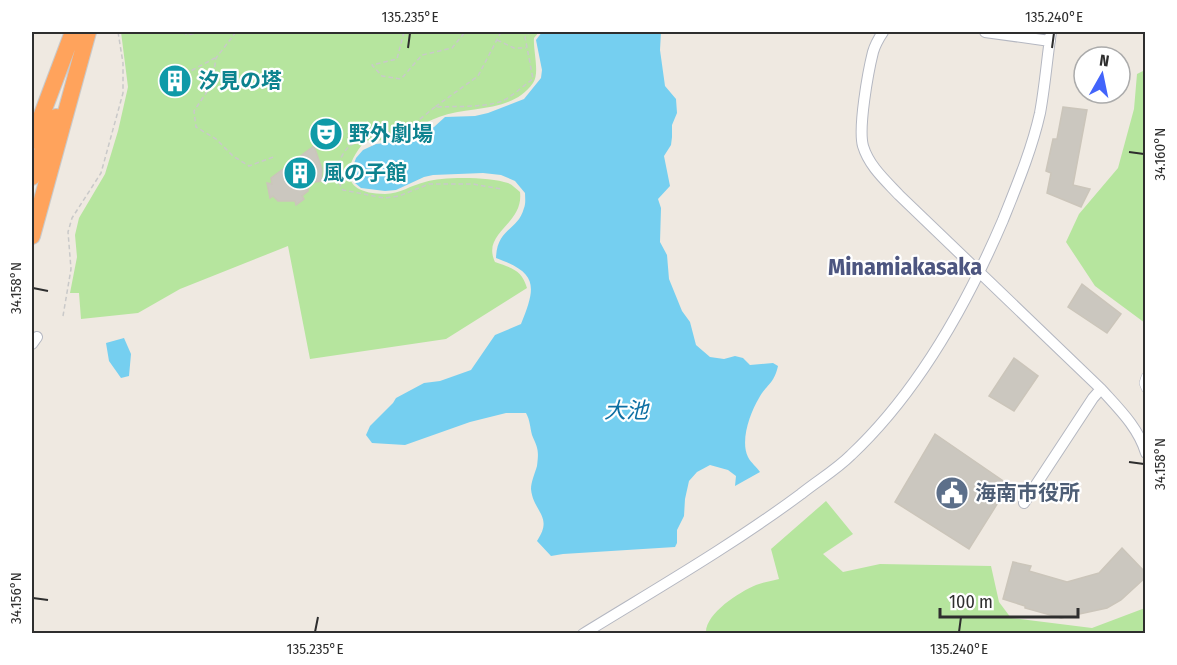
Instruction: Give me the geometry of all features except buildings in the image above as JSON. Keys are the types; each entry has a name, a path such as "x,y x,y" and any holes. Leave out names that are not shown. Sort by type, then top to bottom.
{"highway":[{"path":"32,126 72,32"},
{"path":"32,141 72,32"},
{"path":"32,177 87,32"},
{"path":"32,236 87,32"}],"street":[{"path":"882,32 873,51 862,121 862,144 877,172 1101,389 1130,421 1144,442 1146,453"},
{"path":"583,633 734,542 850,457 893,412 926,363 980,272 1025,164 1040,113 1050,36 985,32"},
{"path":"1146,377 1144,382 1146,388"},
{"path":"1024,503 1101,389"}],"path":[{"path":"63,316 71,269 68,232 72,218 101,173 123,93 123,63 118,32"},
{"path":"183,32 187,35 202,32"},
{"path":"185,75 216,58 236,32"},
{"path":"404,32 397,59 372,65 382,76 401,80 422,55 452,48 465,32"},
{"path":"501,32 478,76 411,126 364,136 343,152 337,167 338,182 343,190 384,198 399,196 429,184 473,184 501,189"},
{"path":"435,106 474,106 500,102 517,91 533,78 525,38 530,32"},
{"path":"496,39 514,48 526,48"},
{"path":"216,58 212,84 194,111 196,127 216,139 233,156 249,166 276,156"}],"green space":[{"path":"121,32 539,32 534,38 535,79 524,93 502,104 439,117 395,137 365,141 357,151 349,170 353,185 371,193 390,194 433,180 455,178 490,179 508,183 520,192 520,203 516,213 498,235 492,252 495,262 519,273 527,288 446,339 310,359 288,246 180,289 138,313 81,319 79,293 70,293 77,257 75,235 79,218 105,174 128,87"},
{"path":"1145,70 1145,323 1095,286 1066,242 1079,214 1118,168 1134,109 1137,74"},
{"path":"826,501 853,534 823,554 843,572 880,564 991,566 999,602 1011,618 1092,628 1145,608 1145,633 706,633 711,618 732,598 756,585 779,579 771,549"}],"water":[{"name":"大池","path":"542,32 661,32 660,50 665,86 676,99 677,113 672,125 671,145 664,156 670,186 658,199 661,208 660,242 667,255 669,279 682,311 690,322 696,345 710,357 724,359 735,356 743,358 750,365 773,363 778,366 749,419 746,435 748,457 760,472 735,486 736,476 728,470 710,465 697,472 689,481 684,516 677,530 675,547 551,556 537,541 544,526 531,489 538,453 526,413 506,413 470,422 405,445 372,443 366,435 370,426 396,398 424,383 440,381 471,370 495,335 521,324 531,290 526,275 496,258 500,241 521,216 525,206 525,193 515,181 501,175 483,173 433,175 396,190 361,188 355,183 352,169 356,158 363,150 376,144 402,141 434,127 445,117 475,116 524,99 541,78 542,70 536,40"},
{"path":"124,338 131,354 129,376 121,378 109,361 106,343"}],"place":[{"name":"汐見の塔","path":"175,81"},
{"name":"野外劇場","path":"326,134"},
{"name":"風の子館","path":"300,173"},
{"name":"海南市役所","path":"952,493"}],"district":[{"name":"Minamiakasaka","path":"905,267"}]}
